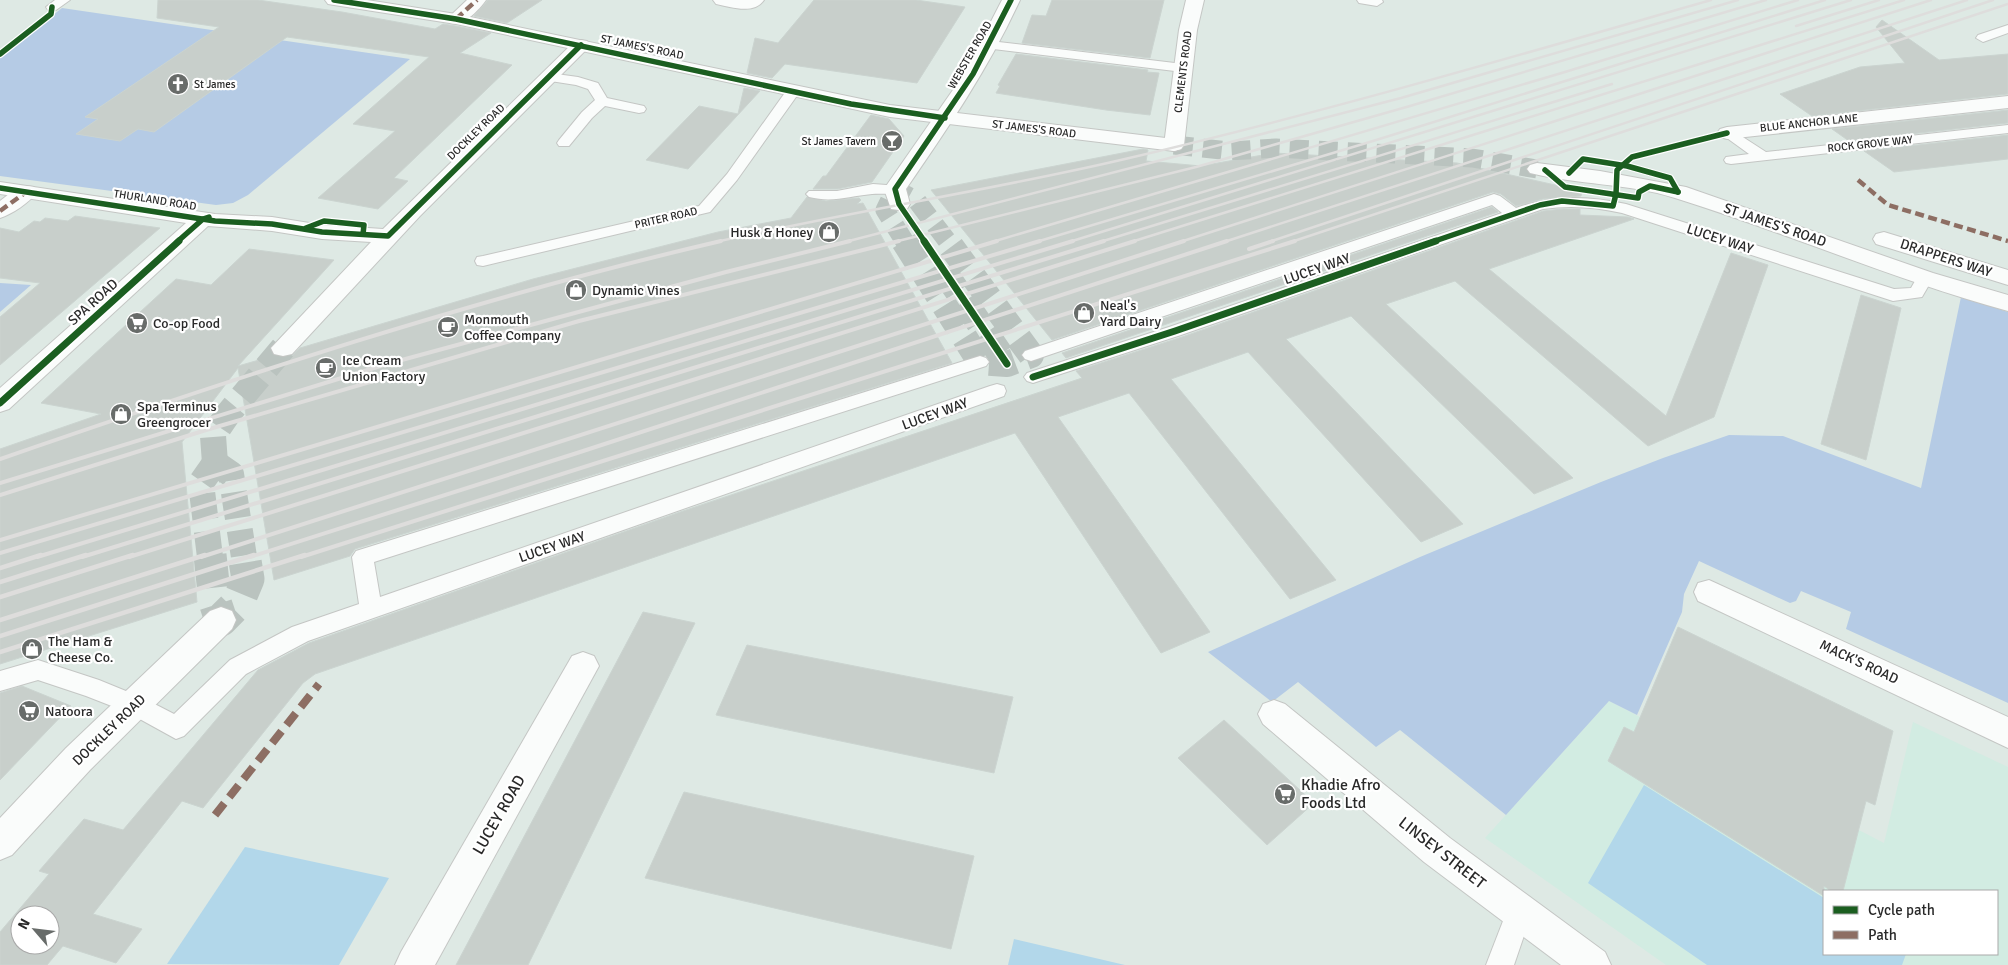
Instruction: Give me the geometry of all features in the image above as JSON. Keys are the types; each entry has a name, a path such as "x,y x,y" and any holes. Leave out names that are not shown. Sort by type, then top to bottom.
{"street":[{"name":"ST JAMES'S ROAD","path":"334,0 456,19 890,111 1174,145"},
{"path":"456,19 477,0"},
{"path":"722,0 751,4 755,0"},
{"name":"WEBSTER ROAD","path":"897,196 974,75 1011,0"},
{"name":"CLEMENTS ROAD","path":"1174,145 1188,30 1195,0"},
{"name":"DOCKLEY ROAD","path":"283,348 388,236 581,46"},
{"name":"BLUE ANCHOR LANE","path":"1727,133 2008,102"},
{"name":"ST JAMES'S ROAD","path":"1537,169 1594,176 1678,192 1925,278 2008,303"},
{"name":"THURLAND ROAD","path":"0,188 203,219 283,225 330,233 388,236"},
{"path":"0,211 26,192"},
{"name":"SPA ROAD","path":"0,403 203,219"},
{"name":"DRAPPERS WAY","path":"1884,239 2008,278"},
{"name":"MACK'S ROAD","path":"1709,592 2008,733"},
{"name":"DOCKLEY ROAD","path":"0,843 78,759 221,620"},
{"name":"LUCEY ROAD","path":"414,965 583,666"},
{"name":"LINSEY STREET","path":"1274,714 1408,826 1519,912 1592,965"}],"lane":[{"path":"52,7 64,0"},
{"path":"1363,0 1377,2"},
{"path":"1983,38 2008,29"},
{"path":"990,45 1183,68"},
{"path":"549,77 578,81 593,86 602,101 639,109"},
{"name":"PRITER ROAD","path":"484,261 704,209 732,176 794,90"},
{"path":"564,143 587,115 602,101"},
{"name":"ROCK GROVE WAY","path":"1731,160 2008,129"},
{"path":"1727,133 1763,156"},
{"path":"814,194 837,196 873,189 897,196"},
{"path":"1031,355 1494,199 1514,214"},
{"name":"LUCEY WAY","path":"1033,378 1175,332 1540,205 1562,201 1613,206 1893,295 1916,293 1925,278"},
{"path":"371,609 363,557 980,362"},
{"name":"LUCEY WAY","path":"135,705 176,728 238,667 300,634 997,392"},
{"path":"0,681 38,670 91,687 135,705"},
{"path":"1500,965 1519,912"}],"shaded area":[{"path":"62,8 410,59 248,195 233,203 216,205 0,176 0,57"},
{"path":"0,283 31,285 0,312"},
{"path":"1961,297 2008,312 2008,703 1846,629 1851,612 1801,591 1796,601 1790,603 1699,561 1684,594 1682,612 1637,715 1609,701 1506,815 1400,730 1376,747 1298,682 1272,702 1208,652 1420,557 1601,482 1729,435 1783,436 1921,488"},
{"path":"1609,701 1884,843 1913,722 2008,767 2008,965 1666,965 1485,838"},
{"path":"1644,785 1823,897 1823,955 1906,955 1902,965 1707,965 1588,883"},
{"path":"245,847 389,878 339,965 167,964"},
{"path":"1014,939 1125,965 1008,965"}],"building":[{"path":"158,0 258,0 342,12 435,29 443,24 456,26 491,33 460,53 512,65 394,178 408,181 378,209 318,198 395,131 353,124 429,57 287,37 154,132 138,129 120,141 76,134 98,119 85,117 219,27 157,18"},
{"path":"488,0 542,0 507,23 474,16"},
{"path":"814,0 916,0 965,7 917,83 785,64 772,78 747,73 755,38 778,43"},
{"path":"1052,0 1164,0 1150,58 1022,43 1032,15 1046,16"},
{"path":"1882,20 1939,60 2008,54 2008,94 1812,116 1780,94 1860,67 1905,63 1876,27"},
{"path":"1016,54 1148,70 1147,72 1159,73 1150,115 996,93 1000,86 998,85"},
{"path":"744,88 760,91 688,169 646,160 699,106 738,114"},
{"path":"2008,110 2008,123 1849,141 1832,129"},
{"path":"871,115 889,119 904,136 872,182 837,189 813,189 823,176 826,176"},
{"path":"2008,135 2008,159 1894,172 1864,151"},
{"path":"1143,149 1148,150 1146,161 1201,166 1274,153 1457,163 1582,191 1581,196 1543,199 1516,206 1501,194 1493,192 1052,340 931,190"},
{"path":"807,197 826,201 859,198 861,200 857,204 863,203 952,363 355,549 350,556 274,580 238,368 182,442 197,602 0,664 0,449 101,414 41,403 176,279 211,285 249,249 334,260 238,366 273,356 283,358 292,356 300,348 533,279 718,232 791,218"},
{"path":"1492,207 1498,212 1066,358 1062,353"},
{"path":"1580,209 1580,215 1628,217 1634,219 1489,269 1666,416 1731,253 1768,265 1714,417 1648,446 1455,281 1386,304 1573,478 1534,494 1351,316 1286,339 1463,524 1421,542 1248,352 1171,379 1336,580 1290,599 1129,393 1058,417 1210,632 1161,653 1015,433 315,674 303,683 203,808 182,801 93,914 142,929 116,963 63,946 60,950 60,905 23,905 49,874 39,871 84,819 123,830 258,670 309,643 683,511 1082,378 1076,371 1182,337 1543,211"},
{"path":"75,216 160,228 0,365 0,317 40,283 0,278 0,228 19,232 34,221 40,222 45,218 68,221"},
{"path":"1861,295 1901,308 1866,460 1821,444"},
{"path":"643,612 695,623 528,965 456,965"},
{"path":"1678,627 1893,731 1875,805 1866,801 1843,890 1830,890 1824,886 1823,895 1608,761 1624,727 1634,732"},
{"path":"747,645 1013,697 994,773 716,715"},
{"path":"22,686 71,706 0,780 0,693"},
{"path":"1224,720 1314,803 1267,845 1178,758"},
{"path":"684,792 974,856 951,949 645,878"},
{"path":"10,920 10,955 55,955 47,965 0,965 0,932"}],"tunnel":[{"path":"1174,145 1230,151 1276,148 1472,158 1537,169"},
{"path":"905,242 885,210 895,189 917,201 948,242"},
{"path":"904,241 980,362 1007,364"},
{"path":"947,241 1031,355 1007,364"},
{"path":"943,270 1007,364"},
{"path":"215,463 213,436 228,414 283,348"},
{"path":"210,557 201,483 215,463"},
{"path":"215,463 231,474 244,557"},
{"path":"210,555 215,602 221,620 238,603 248,579 244,555"}],"railway":[{"path":"716,242 1125,159 1272,123 1711,0"},
{"path":"845,242 1401,98 1738,0"},
{"path":"894,242 1196,167 1410,106 1766,0"},
{"path":"992,242 1565,72 1798,0"},
{"path":"1036,242 1373,141 1825,0"},
{"path":"1069,242 1851,0"},
{"path":"1796,26 1879,0"},
{"path":"1131,242 1904,0"},
{"path":"1180,242 1931,0"},
{"path":"1224,242 1967,0"},
{"path":"1269,242 1993,0"},
{"path":"1291,242 2008,4"},
{"path":"1100,242 1612,84"},
{"path":"0,459 179,398 448,313 629,263 721,241"},
{"path":"0,483 387,364 726,272 850,241"},
{"path":"0,495 206,430 579,321 899,241"},
{"path":"0,540 997,241"},
{"path":"0,553 1040,241"},
{"path":"37,557 1073,241"},
{"path":"82,557 1104,241"},
{"path":"129,557 1135,241"},
{"path":"201,557 1184,241"},
{"path":"250,557 577,453 1227,241"},
{"path":"1249,249 1273,241"},
{"path":"301,557 1295,241"},
{"path":"0,568 41,555"},
{"path":"0,582 86,555"},
{"path":"0,597 133,555"},
{"path":"0,620 205,555"},
{"path":"0,636 254,555"},
{"path":"0,652 305,555"}],"marked path":[{"path":"456,19 477,0"},
{"path":"1858,180 1888,205 2008,241"},
{"path":"0,211 26,192"},
{"path":"215,815 319,684"}],"cycle path":[{"path":"334,0 456,19 851,104 945,118"},
{"path":"1007,364 899,204 895,189 943,121 973,74 1011,0"},
{"path":"0,54 51,14 52,7"},
{"path":"0,188 215,221 272,224 322,232 388,236 581,45"},
{"path":"1033,377 1175,331 1540,205 1562,201 1613,206 1616,194 1617,170 1632,157 1727,133"},
{"path":"1569,173 1583,159 1605,162 1670,178 1678,192"},
{"path":"1545,170 1565,187 1638,198 1639,192 1650,186 1678,192"},
{"path":"0,403 203,219 209,217"},
{"path":"306,228 324,221 364,225 363,234"}],"place":[{"name":"St James","path":"178,84"},
{"name":"St James Tavern","path":"892,141"},
{"name":"Husk & Honey","path":"829,232"},
{"name":"Dynamic Vines","path":"576,290"},
{"name":"Neal's Yard Dairy","path":"1084,313"},
{"name":"Co-op Food","path":"137,323"},
{"name":"Monmouth Coffee Company","path":"448,327"},
{"name":"Ice Cream Union Factory","path":"326,368"},
{"name":"Spa Terminus Greengrocer","path":"121,414"},
{"name":"The Ham & Cheese Co.","path":"32,649"},
{"name":"Natoora","path":"29,711"},
{"name":"Khadie Afro Foods Ltd","path":"1285,794"}]}
